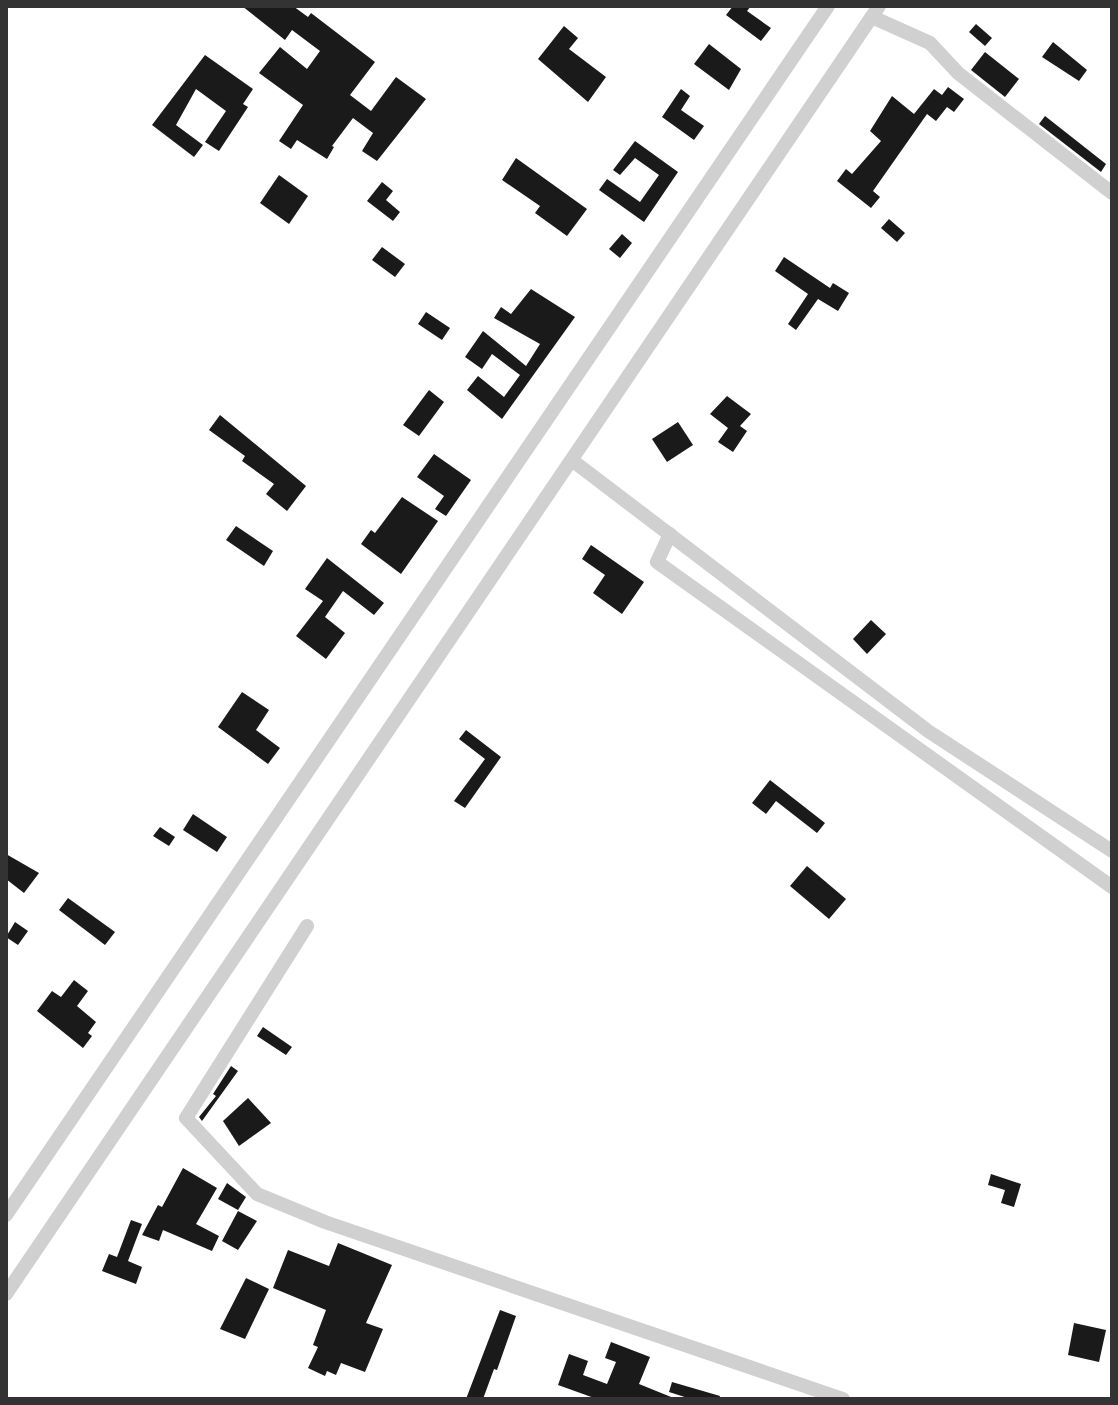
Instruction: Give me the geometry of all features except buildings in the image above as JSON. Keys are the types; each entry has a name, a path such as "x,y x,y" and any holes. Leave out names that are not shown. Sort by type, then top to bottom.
{"street":[{"path":"6,1215 526,445 828,6"},
{"path":"6,1294 876,12 930,43 958,73 1112,193"},
{"path":"573,461 623,495 928,731 1112,851"},
{"path":"670,534 657,562 1112,887"},
{"path":"307,926 186,1118 257,1194 325,1222 843,1399"}]}
